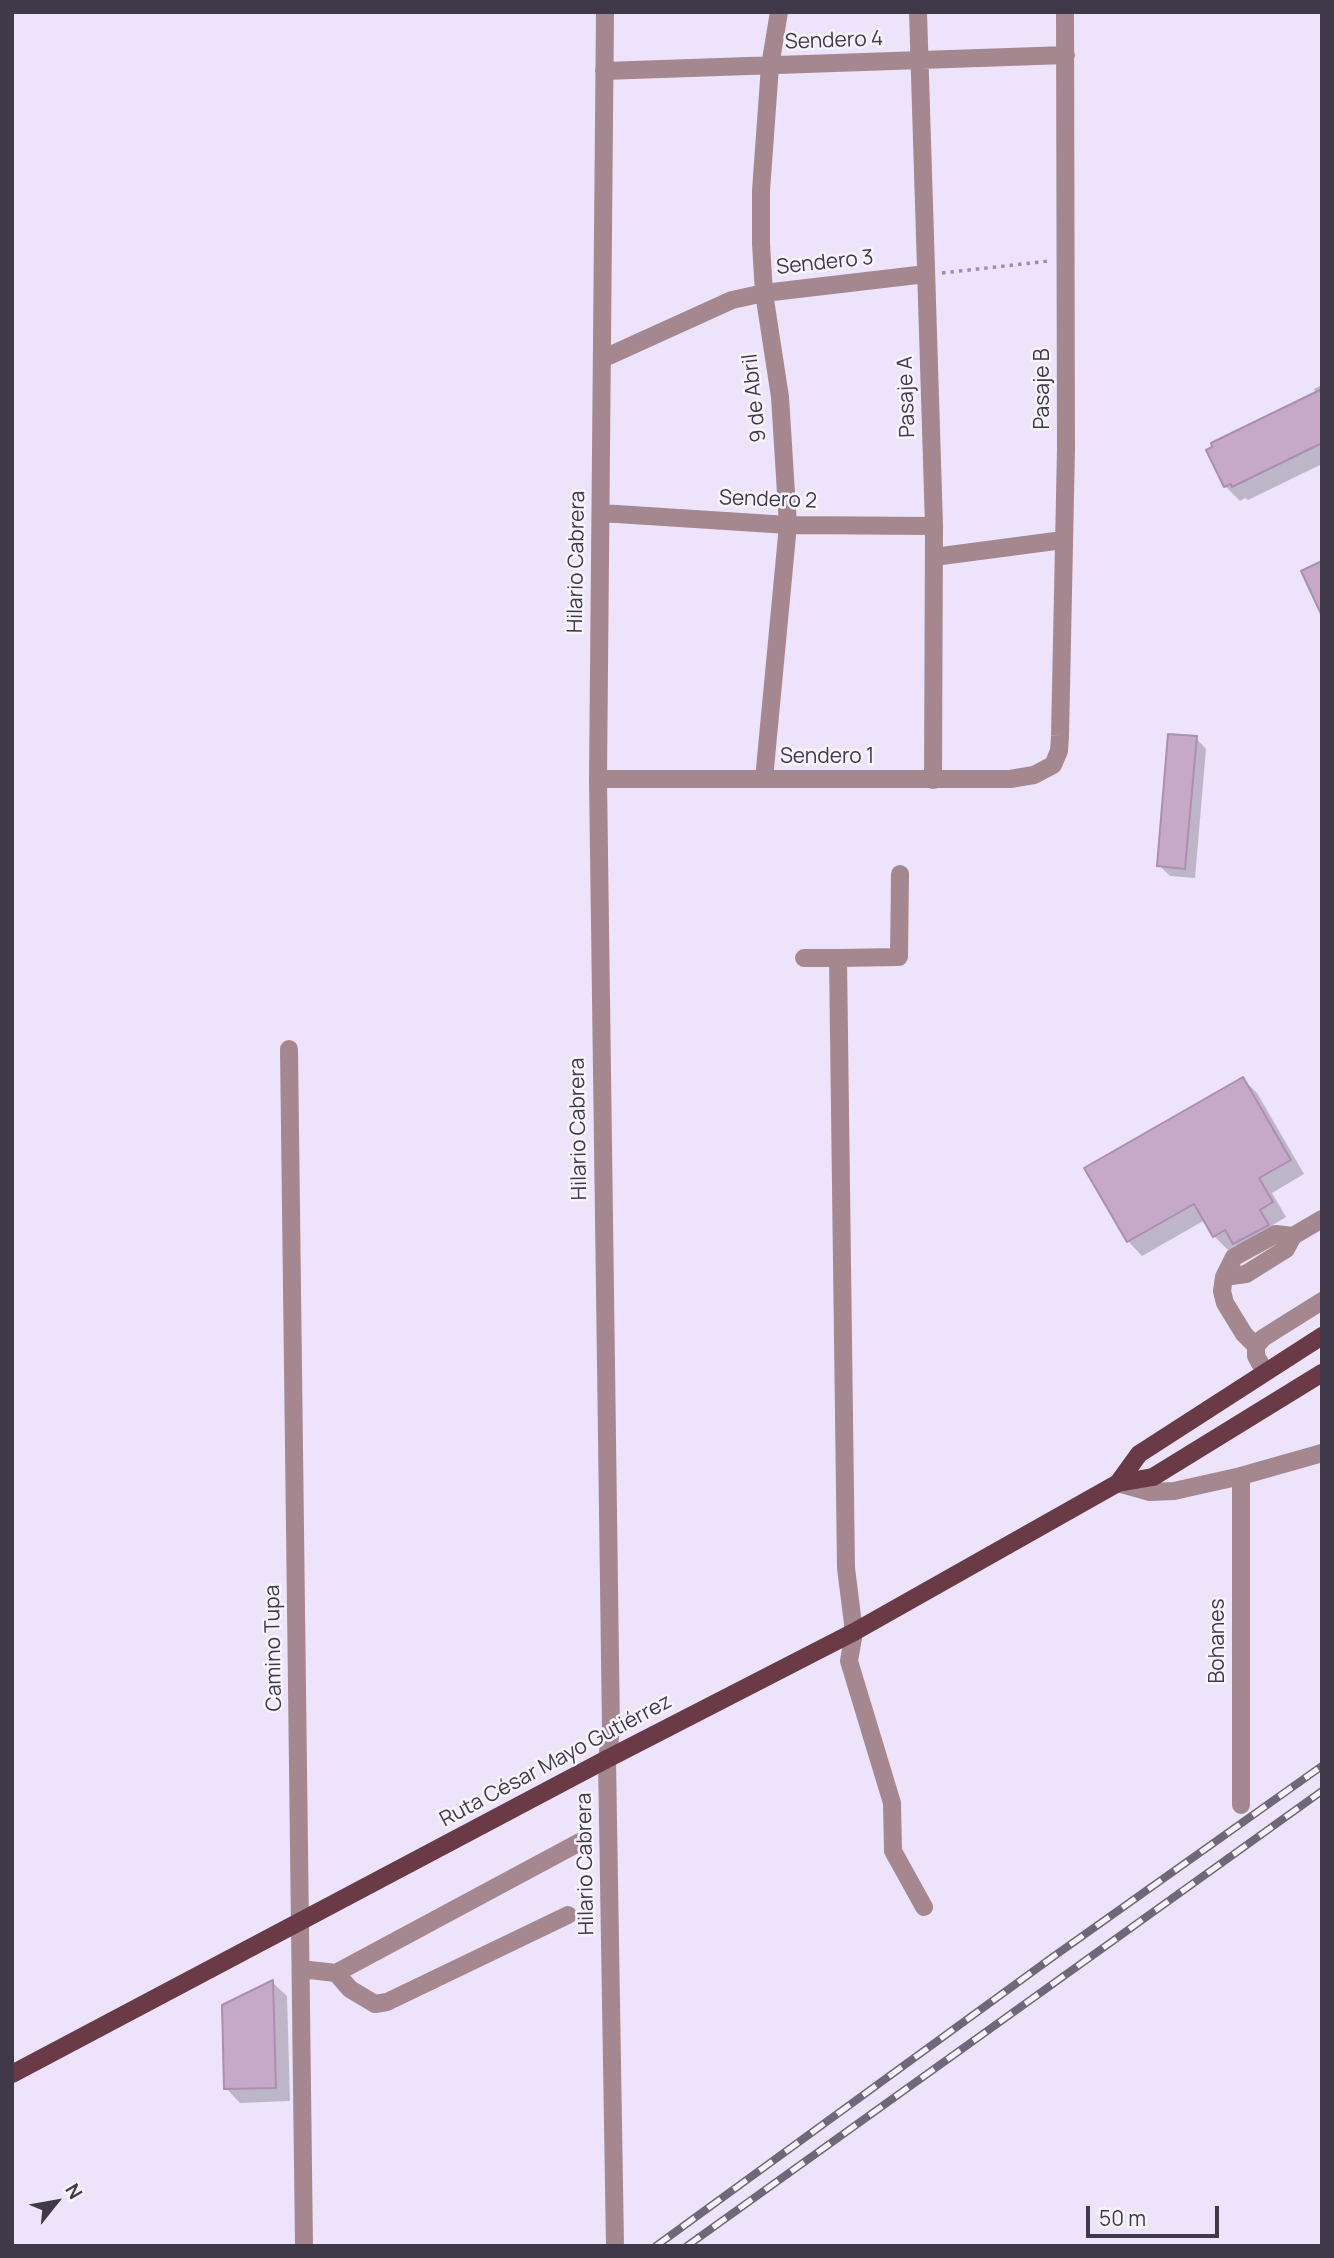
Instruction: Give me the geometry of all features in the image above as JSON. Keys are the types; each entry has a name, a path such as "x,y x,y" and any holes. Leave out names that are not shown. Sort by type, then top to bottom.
{"main road":[{"name":"Ruta César Mayo Gutiérrez","path":"1118,1483 1139,1454 1322,1336"},
{"name":"Ruta César Mayo Gutiérrez","path":"12,2074 607,1759 855,1632 1118,1483 1153,1477 1322,1373"}],"street":[{"name":"Hilario Cabrera","path":"605,12 598,779 611,1730 607,1759 615,2246"},
{"name":"9 de Abril","path":"764,779 788,525 780,397 764,293 761,191 770,65 779,12"},
{"name":"Pasaje A","path":"918,12 934,526 933,780"},
{"name":"Pasaje B","path":"1053,765 1059,751 1060,736 1066,259 1065,12"},
{"name":"Sendero 4","path":"604,71 1066,55"},
{"name":"Sendero 3","path":"602,359 732,300 764,293 926,274"},
{"name":"Sendero 2","path":"601,513 788,525 934,526"},
{"path":"934,557 1063,540"},
{"name":"Sendero 1","path":"598,779 1010,779 1034,775 1053,765"},
{"path":"804,958 899,957 900,874"},
{"path":"838,958 846,1568 855,1632 849,1661 892,1803 894,1851 924,1907"},
{"name":"Camino Tupa","path":"289,1049 304,2246"},
{"path":"1265,1372 1256,1356 1256,1346 1244,1334 1225,1303 1222,1291 1224,1277 1234,1257 1276,1234 1293,1236 1322,1219"},
{"path":"1256,1346 1264,1338 1322,1301"},
{"path":"1118,1483 1150,1492 1174,1492 1322,1453"},
{"name":"Bohanes","path":"1241,1476 1241,1805"},
{"path":"301,1969 336,1973 580,1842"},
{"path":"336,1973 350,1989 375,2004 387,2002 568,1915"}],"path":[{"path":"926,274 1066,259"}],"building":[{"path":"1322,389 1322,443 1232,487 1231,484 1224,487 1206,450 1212,447 1211,443"},
{"path":"1322,561 1322,616 1301,571"},
{"path":"1168,734 1197,736 1185,869 1157,866"},
{"path":"1243,1077 1291,1160 1259,1178 1273,1202 1260,1210 1269,1225 1233,1244 1225,1230 1213,1237 1194,1204 1127,1242 1084,1168"},
{"path":"273,1980 276,2088 224,2089 222,2005"}],"railway":[{"path":"656,2246 1050,1959 1322,1766"},
{"path":"687,2246 1322,1791"}]}
